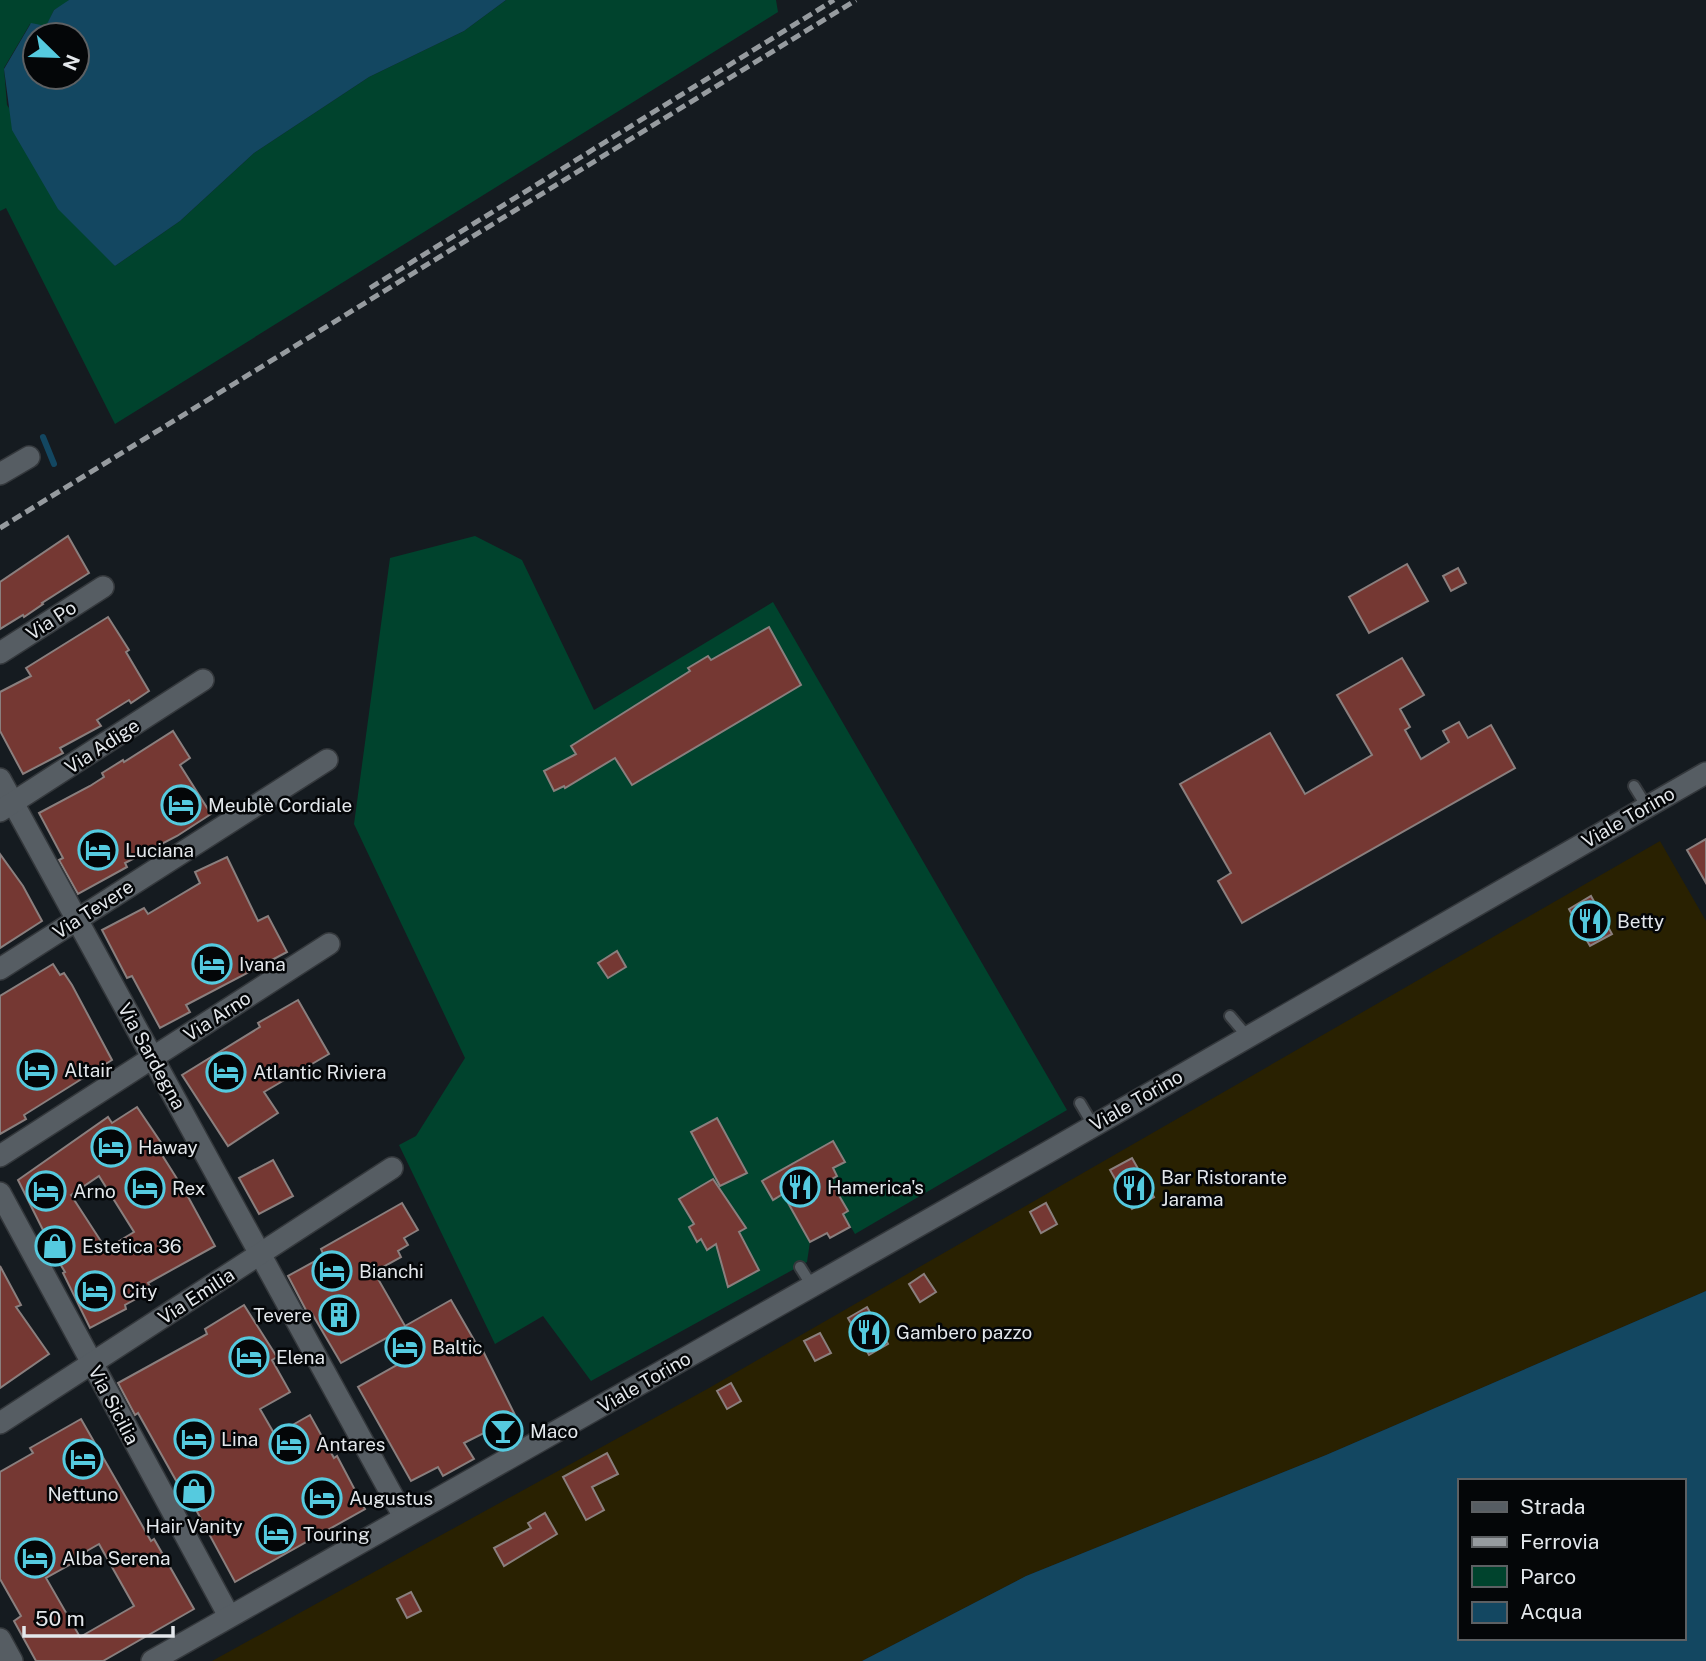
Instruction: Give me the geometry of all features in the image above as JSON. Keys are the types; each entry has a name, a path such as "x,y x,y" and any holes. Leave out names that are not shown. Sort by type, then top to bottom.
{"street":[{"path":"0,474 29,457"},
{"name":"Via Po","path":"0,653 103,587"},
{"name":"Via Adige","path":"7,807 203,680"},
{"name":"Via Tevere","path":"0,969 327,760"},
{"name":"Viale Torino","path":"152,1661 1706,773"},
{"name":"Via Sardegna","path":"0,779 7,807 77,919 404,1517"},
{"name":"Via Arno","path":"0,1156 329,944"},
{"name":"Via Emilia","path":"0,1423 392,1168"},
{"name":"Via Sicilia","path":"0,1194 229,1616"},
{"path":"0,1639 12,1661"}],"lane":[{"path":"1634,786 1647,807"},
{"path":"1230,1016 1247,1036"},
{"path":"1080,1103 1093,1125"},
{"path":"800,1267 812,1286"}],"green space":[{"path":"0,0 69,0 54,10 49,21 21,21 21,39 4,68 7,105 115,266 180,221 254,153 369,77 464,31 506,0 776,0 778,12 115,424 6,208 0,211"},
{"path":"475,536 522,560 594,710 773,602 1067,1110 855,1234 843,1214 847,1211 830,1180 837,1176 833,1168 844,1162 783,1194 810,1242 807,1262 591,1381 543,1316 495,1344 399,1145 416,1136 465,1058 354,824 390,558"}],"sand":[{"path":"1660,841 1706,921 1706,1291 1326,1455 1026,1576 862,1661 212,1661 709,1388"}],"water":[{"path":"69,0 506,0 464,31 369,77 254,153 180,221 115,266 58,209 12,130 4,69 21,40 21,91 91,91 91,21 48,21 54,10"},
{"path":"1706,1291 1706,1661 862,1661 1026,1576 1326,1455"}],"building":[{"path":"68,536 89,573 24,617 23,615 0,629 0,582"},
{"path":"1407,564 1428,601 1369,633 1349,597"},
{"path":"1458,568 1466,583 1451,591 1443,576"},
{"path":"108,617 129,650 126,652 149,691 97,720 101,726 60,748 63,753 23,774 0,731 0,692 31,676 26,668"},
{"path":"769,627 801,685 632,785 615,758 565,788 564,786 554,791 544,771 576,754 571,746 690,671 688,668 708,656 711,660"},
{"path":"1402,658 1424,695 1400,709 1410,727 1405,730 1421,759 1449,742 1443,731 1459,722 1468,738 1491,725 1515,768 1242,923 1218,881 1231,873 1180,784 1270,733 1305,794 1372,755 1337,695"},
{"path":"173,731 190,758 180,765 211,814 177,836 125,863 127,867 78,894 59,860 63,858 39,813 90,786 104,777 102,773"},
{"path":"1706,839 1706,883 1687,850"},
{"path":"0,854 23,886 42,921 0,948"},
{"path":"227,857 258,921 268,916 287,952 186,1005 190,1012 160,1028 132,976 127,978 102,930 144,908 148,914 200,883 195,872"},
{"name":"Betty","path":"1591,896 1612,934 1590,946 1569,909"},
{"path":"617,951 626,967 608,978 598,963"},
{"path":"53,964 60,975 64,973 72,985 112,1060 24,1115 26,1119 0,1134 0,996"},
{"path":"298,1000 329,1054 264,1092 278,1113 228,1146 182,1075 260,1027 258,1023"},
{"path":"137,1107 162,1144 157,1147 215,1246 148,1283 152,1290 125,1305 126,1309 90,1328 18,1180 108,1117 112,1123","holes":["99,1176 134,1232 106,1249 71,1195"]},
{"path":"717,1118 747,1173 720,1186 691,1132"},
{"name":"Hamerica's","path":"833,1141 845,1162 833,1168 837,1176 830,1180 848,1211 843,1214 850,1227 830,1238 827,1233 810,1242 783,1194 773,1200 762,1181"},
{"name":"Bar Ristorante Jarama","path":"1132,1158 1154,1197 1132,1209 1110,1170"},
{"path":"273,1160 293,1196 259,1214 239,1178"},
{"path":"713,1179 746,1228 739,1232 759,1270 728,1287 716,1244 707,1250 701,1239 697,1242 689,1227 694,1224 679,1199"},
{"path":"402,1203 418,1230 404,1238 408,1245 398,1251 401,1257 374,1272 405,1326 451,1300 477,1345 479,1343 516,1417 464,1443 474,1459 443,1476 438,1467 411,1481 358,1387 402,1362 388,1337 341,1363 311,1312 308,1314 288,1276 324,1256 321,1249"},
{"path":"1046,1203 1057,1224 1041,1233 1030,1212"},
{"path":"0,1266 21,1305 16,1307 49,1354 0,1388"},
{"path":"924,1274 936,1292 920,1302 909,1284"},
{"path":"244,1305 277,1357 272,1360 290,1392 260,1409 275,1435 310,1415 334,1458 337,1456 365,1509 235,1582 181,1482 178,1484 118,1383 207,1334 205,1329"},
{"name":"Gambero pazzo","path":"867,1307 888,1344 869,1355 848,1318"},
{"path":"820,1333 831,1353 815,1361 804,1341"},
{"path":"731,1383 741,1401 727,1409 717,1391"},
{"path":"81,1419 151,1541 154,1539 194,1609 103,1661 36,1661 14,1621 21,1616 0,1579 0,1472 33,1453 30,1448","holes":["99,1544 134,1606 80,1637 46,1578"]},
{"path":"607,1453 618,1474 592,1487 604,1510 586,1520 563,1477"},
{"path":"545,1513 557,1534 504,1566 494,1548 531,1528 528,1523"},
{"path":"411,1592 421,1611 407,1618 397,1599"}],"waterway":[{"path":"43,437 54,464"}],"railway":[{"path":"370,288 834,0"},
{"path":"0,528 856,0"}],"place":[{"name":"Meublè Cordiale","path":"181,805"},
{"name":"Luciana","path":"98,850"},
{"name":"Betty","path":"1590,921"},
{"name":"Ivana","path":"212,964"},
{"name":"Altair","path":"37,1070"},
{"name":"Atlantic Riviera","path":"226,1072"},
{"name":"Haway","path":"111,1147"},
{"name":"Hamerica's","path":"800,1187"},
{"name":"Rex","path":"145,1188"},
{"name":"Bar Ristorante Jarama","path":"1134,1188"},
{"name":"Arno","path":"46,1191"},
{"name":"Estetica 36","path":"55,1246"},
{"name":"Bianchi","path":"332,1271"},
{"name":"City","path":"95,1291"},
{"name":"Tevere","path":"339,1315"},
{"name":"Gambero pazzo","path":"869,1332"},
{"name":"Baltic","path":"405,1347"},
{"name":"Elena","path":"249,1357"},
{"name":"Maco","path":"503,1431"},
{"name":"Lina","path":"194,1439"},
{"name":"Antares","path":"289,1444"},
{"name":"Nettuno","path":"83,1459"},
{"name":"Hair Vanity","path":"194,1491"},
{"name":"Augustus","path":"322,1498"},
{"name":"Touring","path":"276,1534"},
{"name":"Alba Serena","path":"35,1558"}]}
